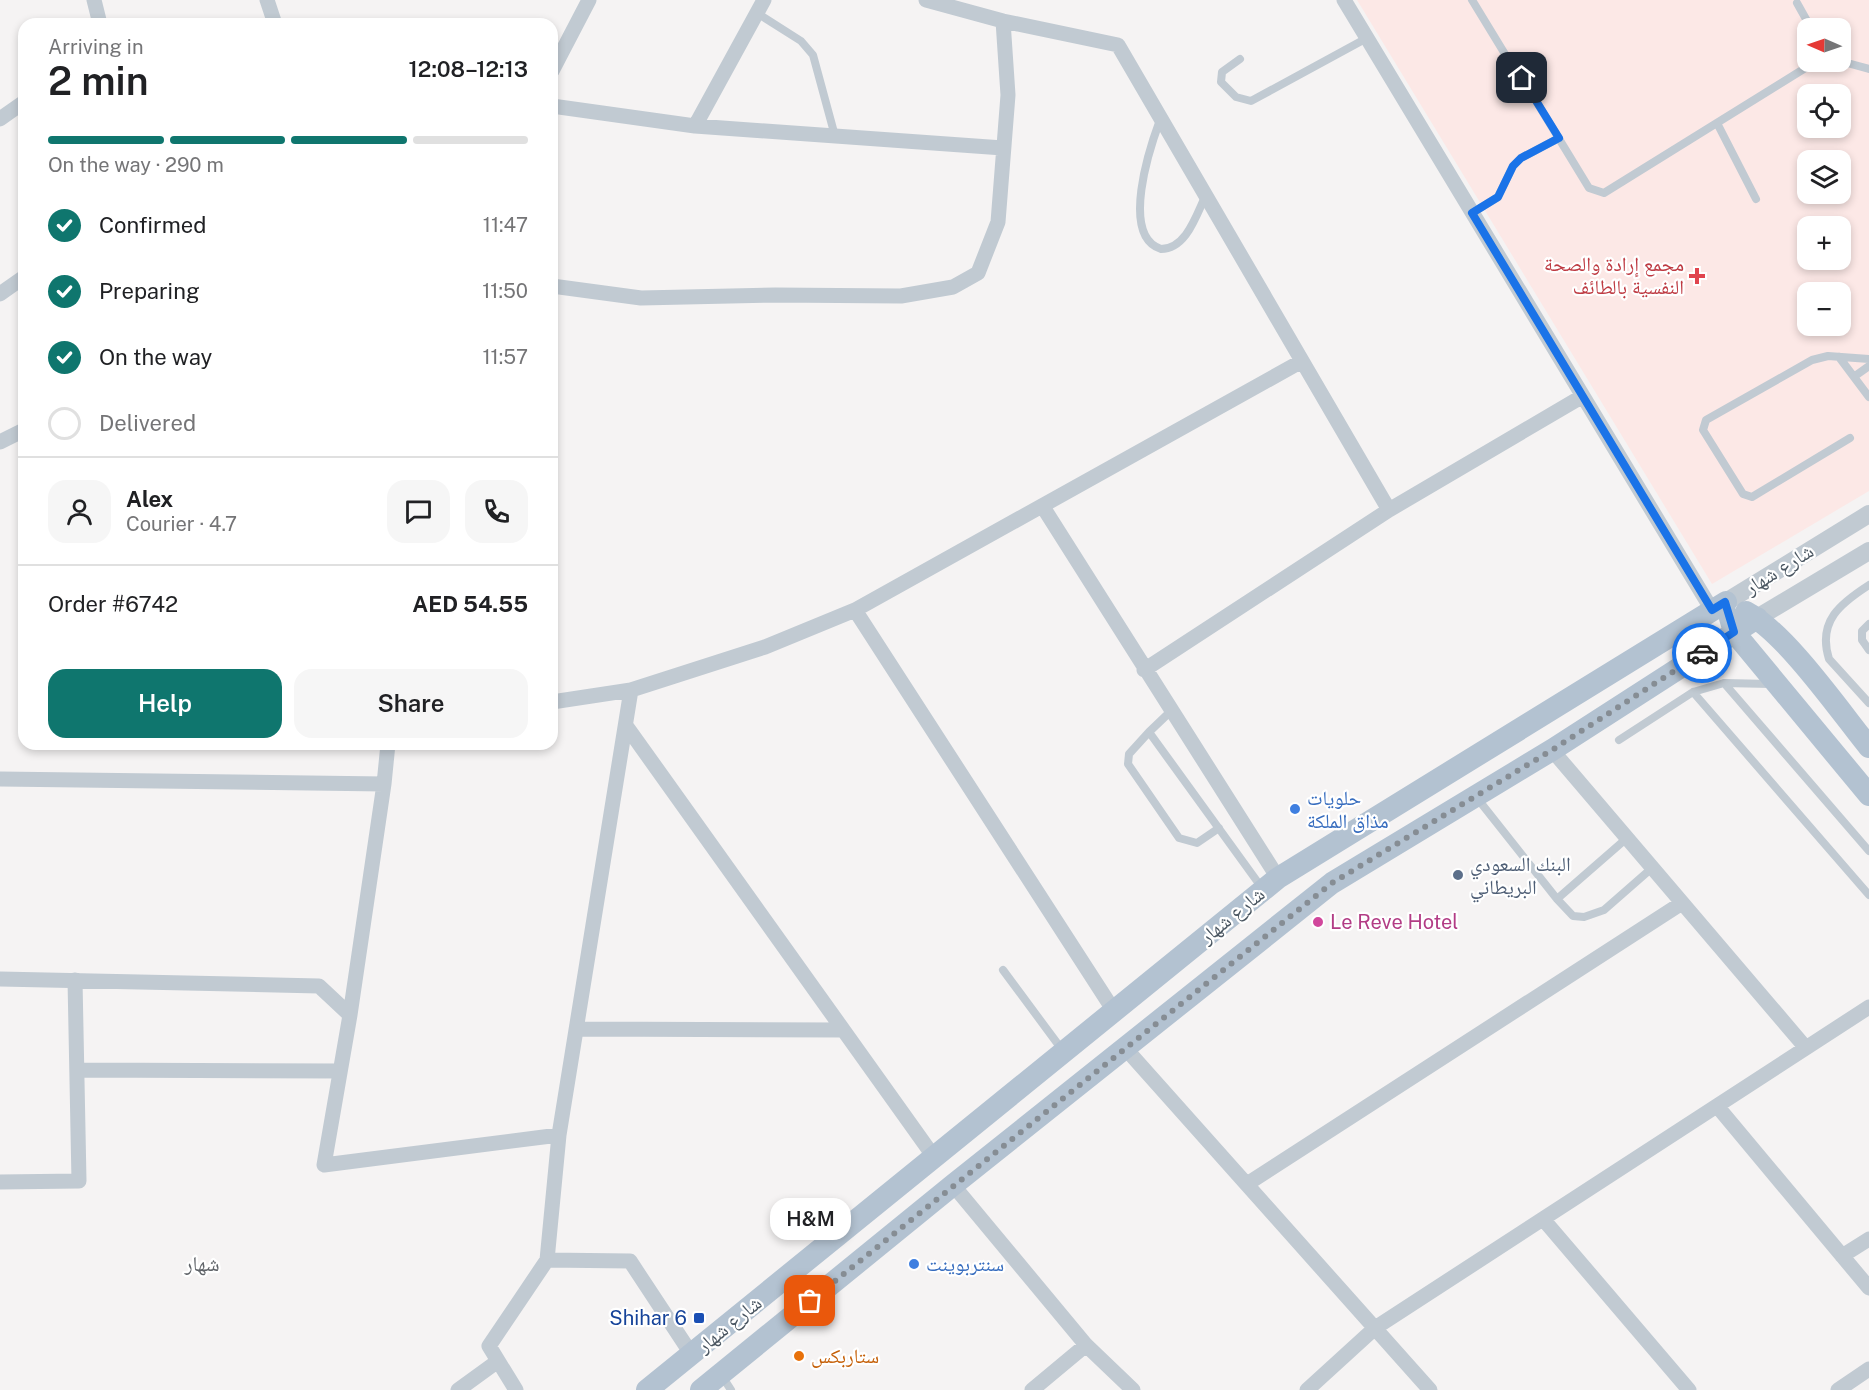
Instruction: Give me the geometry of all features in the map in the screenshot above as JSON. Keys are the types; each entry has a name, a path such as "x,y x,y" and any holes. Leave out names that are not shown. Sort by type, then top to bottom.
{"main road":[{"path":"1719,606 1757,618 1786,646 1869,747"},
{"path":"1719,606 1734,632 1869,795"},
{"name":"شارع شهار","path":"647,1390 1270,884 1719,606"},
{"name":"شارع شهار","path":"701,1390 726,1382 953,1185 1332,883 1552,750 1757,618"}],"street":[{"path":"94,0 98,18"},
{"path":"267,0 273,18"},
{"path":"558,59 589,0"},
{"path":"926,0 1003,21 1118,45 1389,510"},
{"path":"1344,0 1583,396 1719,606"},
{"path":"695,126 761,7"},
{"path":"558,287 641,298 668,299 774,295 901,296 953,287 978,273 998,222 1008,95 1003,21"},
{"path":"0,119 18,106"},
{"path":"558,107 695,126 1004,148"},
{"path":"0,294 18,281"},
{"path":"558,701 632,690 765,647 855,609 1302,361"},
{"path":"1144,670 1389,510 1583,396"},
{"path":"0,442 18,433"},
{"path":"1042,507 1171,711 1270,884"},
{"name":"شارع شهار","path":"1719,606 1869,514"},
{"name":"شارع شهار","path":"1757,618 1869,551"},
{"path":"855,609 1114,1011"},
{"path":"516,1390 489,1346 547,1260 559,1136 632,690"},
{"path":"627,728 934,1157"},
{"path":"387,750 350,1015 324,1165 559,1136"},
{"path":"1552,750 1806,1048"},
{"path":"0,779 384,784"},
{"path":"1247,1185 1682,903"},
{"path":"0,979 319,986 350,1015"},
{"path":"0,1182 79,1181 75,980"},
{"path":"1307,1390 1375,1328 1869,1007"},
{"path":"577,1029 843,1030"},
{"path":"1126,1049 1430,1390"},
{"path":"77,1070 340,1071"},
{"path":"1717,1106 1869,1288"},
{"path":"953,1185 1086,1345 1133,1390"},
{"path":"1543,1219 1689,1390"},
{"path":"1842,1256 1869,1239"},
{"path":"547,1260 630,1261 692,1355"},
{"path":"1032,1390 1086,1345"},
{"path":"458,1390 498,1360"},
{"path":"1838,1390 1869,1369"}],"lane":[{"path":"1472,0 1508,59"},
{"path":"1797,3 1805,18"},
{"path":"761,7 801,41 813,55 835,136"},
{"path":"1240,59 1222,72 1221,82 1236,97 1251,100 1367,38"},
{"path":"1851,64 1869,69"},
{"path":"1522,78 1589,188 1595,192 1604,193 1799,72"},
{"path":"1160,120 1146,159 1142,183 1143,230 1148,241 1161,249 1176,245 1183,238 1206,198"},
{"path":"1717,123 1756,200"},
{"path":"1472,213 1498,197 1513,166 1521,158 1559,138"},
{"path":"1850,438 1752,497 1743,494 1703,430 1706,420 1812,360 1839,357 1869,359"},
{"path":"1839,357 1869,397"},
{"path":"1855,376 1869,366"},
{"path":"1869,585 1839,605 1832,615 1826,650 1829,659 1869,703"},
{"path":"1869,624 1862,631 1862,640 1869,650"},
{"path":"1786,646 1869,734"},
{"path":"1619,740 1693,692 1724,683 1776,684"},
{"path":"1724,683 1869,851"},
{"path":"1693,692 1869,896"},
{"path":"1171,711 1129,754 1128,764 1179,838 1197,843 1219,828"},
{"path":"1149,732 1219,828 1270,884"},
{"path":"1476,796 1573,916 1584,917 1604,910 1652,868"},
{"path":"1557,899 1627,838"},
{"path":"1003,970 1064,1052"}],"shaded area":[{"name":"مجمع إرادة والصحة النفسية بالطائف","path":"1357,0 1869,0 1869,491 1712,584"}],"way so far":[{"path":"810,1301 1332,883 1552,750 1702,653"}],"place":[{"name":"مجمع إرادة والصحة النفسية بالطائف","path":"1697,276"},
{"name":"حلويات مذاق الملكة","path":"1295,809"},
{"name":"البنك السعودي البريطاني","path":"1458,875"},
{"name":"Le Reve Hotel","path":"1318,922"},
{"name":"سنتربوينت","path":"914,1264"},
{"name":"H&M","path":"810,1301"},
{"name":"Shihar 6","path":"699,1318"},
{"name":"ستاربكس","path":"799,1356"}],"district":[{"name":"شهار","path":"202,1263"}],"route":[{"path":"1522,78 1559,138 1521,158 1513,166 1503,191 1498,197 1472,213 1712,610 1725,602 1734,632 1702,653"}]}
